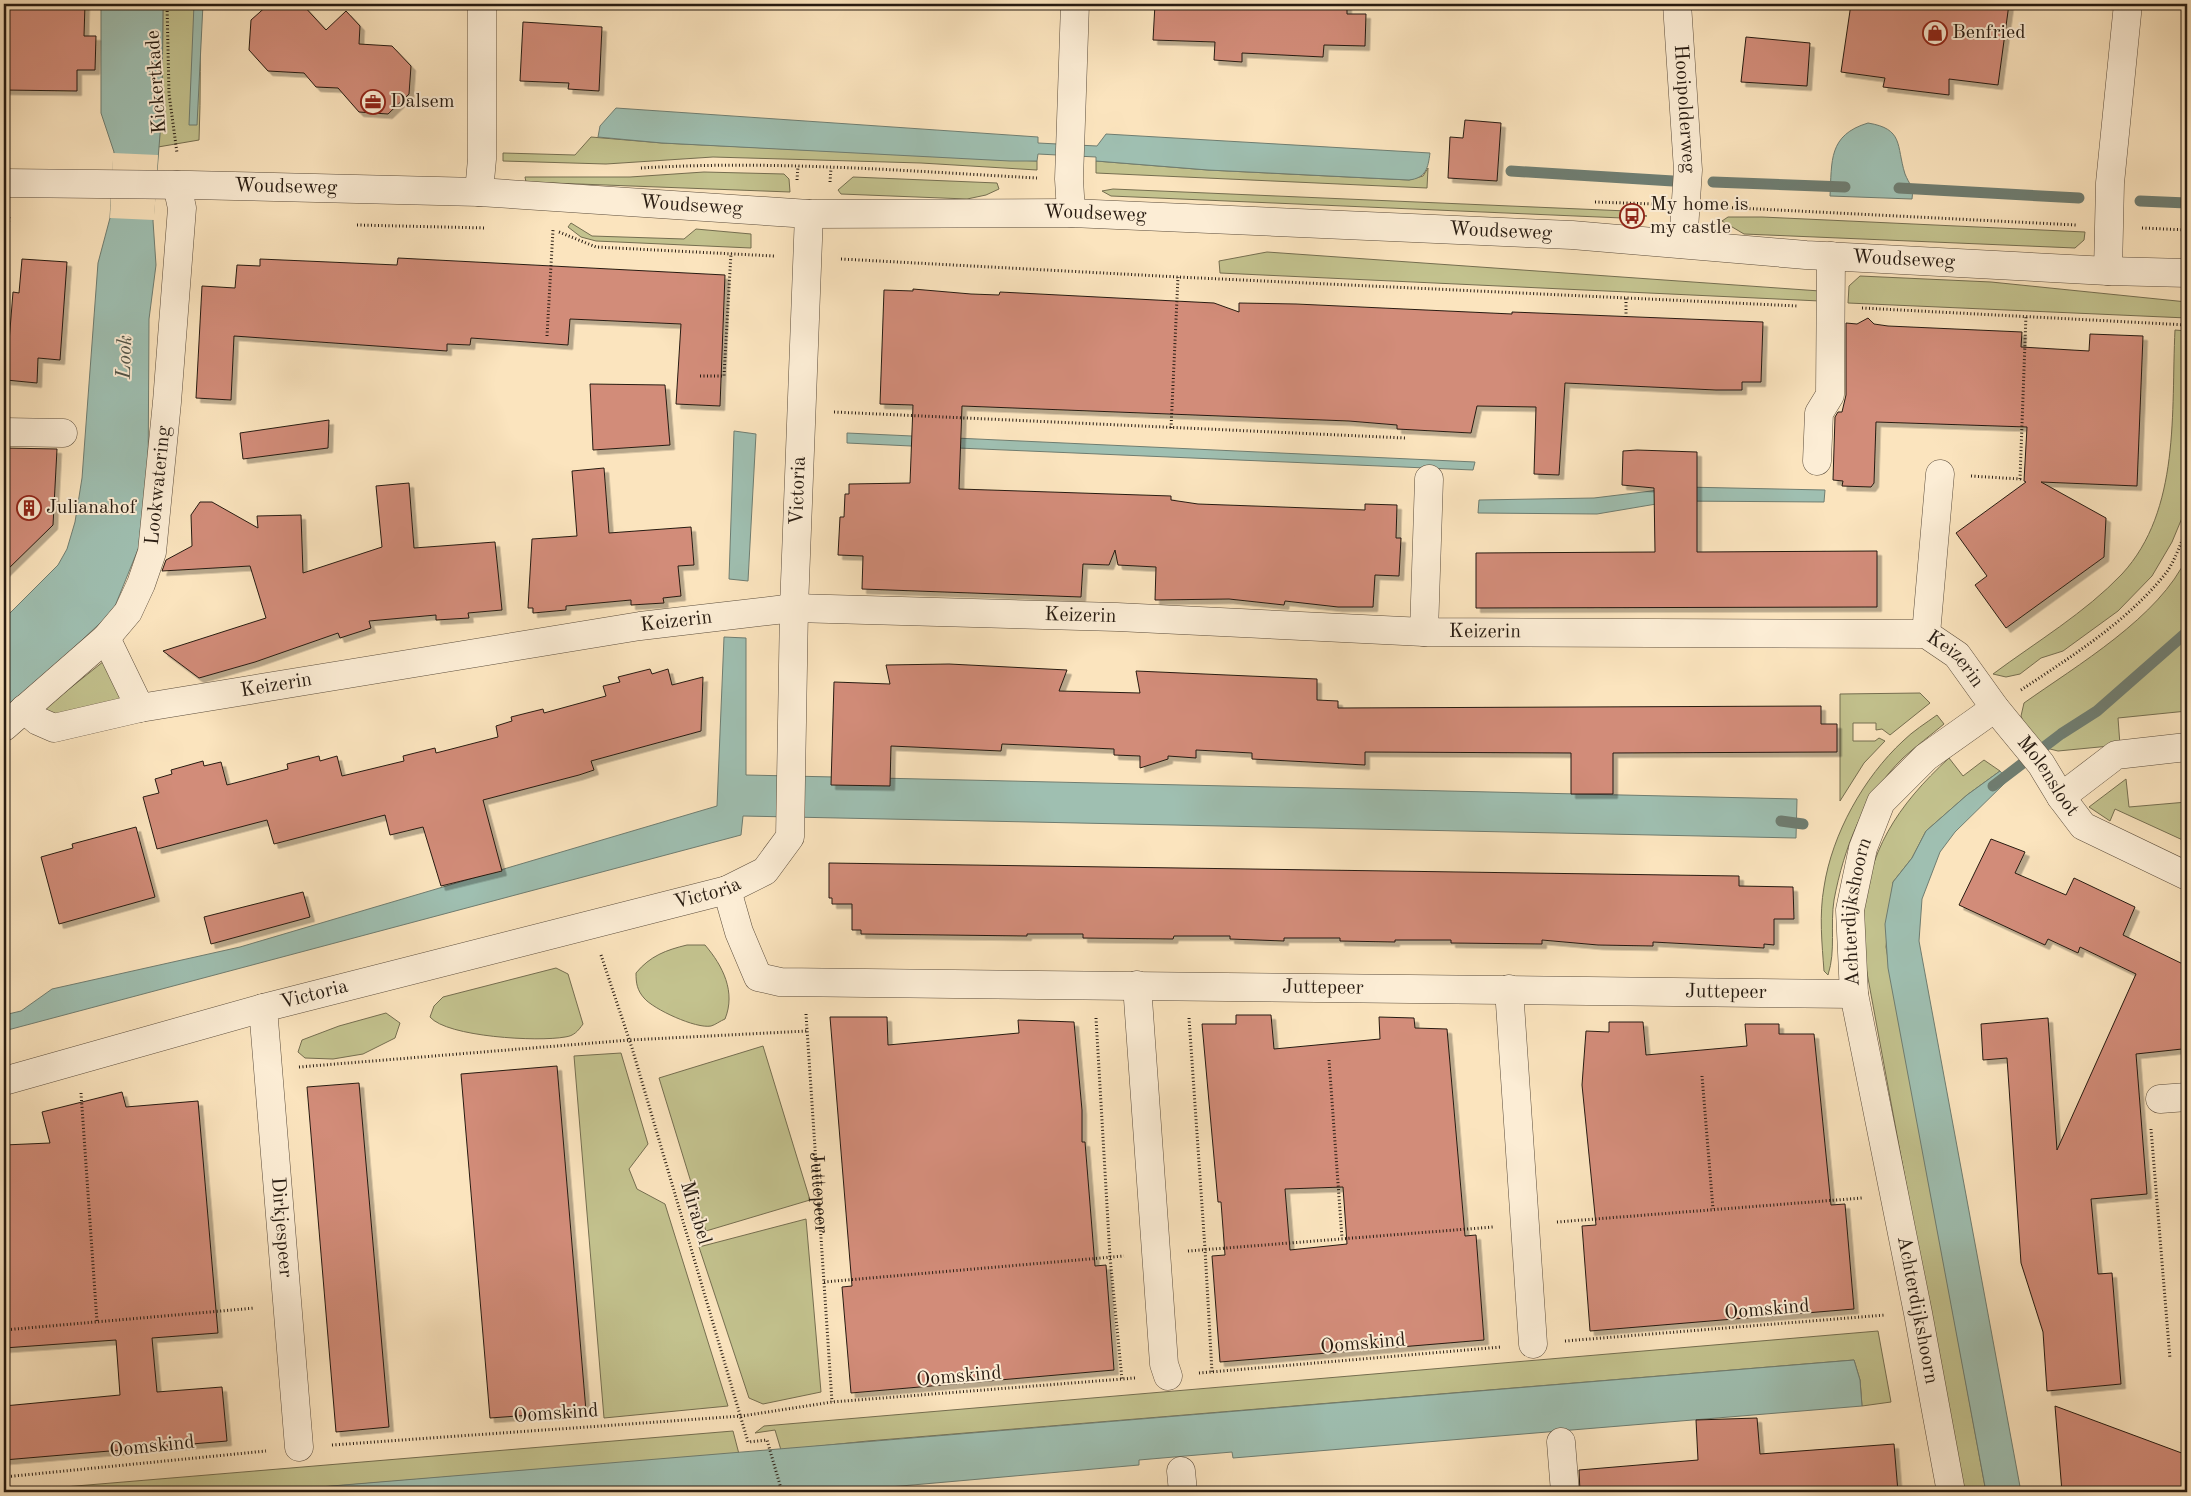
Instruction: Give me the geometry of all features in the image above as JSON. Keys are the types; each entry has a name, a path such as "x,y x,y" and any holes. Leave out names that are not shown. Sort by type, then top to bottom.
{"street":[{"path":"479,192 482,159 482,4"},
{"path":"1071,213 1070,151 1075,4"},
{"name":"Hooipolderweg","path":"1677,4 1687,154 1683,244"},
{"path":"2108,272 2110,183 2128,4"},
{"name":"Woudseweg","path":"4,183 479,192 808,214 1071,213 1572,235 1831,256 2108,272 2187,273"},
{"name":"Lookwatering","path":"4,727 106,638 128,612 152,552 167,402 182,208 167,185"},
{"name":"Victoria","path":"4,1081 263,1008 727,890 765,871 790,837 794,608 808,214"},
{"path":"1817,461 1819,412 1830,395 1831,256"},
{"path":"4,432 63,433"},
{"path":"1926,634 1940,474"},
{"path":"1424,632 1429,479"},
{"name":"Keizerin","path":"24,709 38,721 54,728 140,708 640,626 794,608 1117,617 1424,632 1926,634 1957,655 1995,708"},
{"path":"106,638 140,708"},
{"name":"Molensloot","path":"1995,708 2041,764 2083,826 2187,876"},
{"name":"Achterdijkshoorn","path":"1951,1492 1918,1313 1854,994 1850,910 1863,848 1881,802 1926,757 1995,708"},
{"path":"2061,796 2116,755 2187,747"},
{"name":"Juttepeer","path":"727,890 739,932 758,977 780,982 803,984 1186,985 1854,994"},
{"path":"1137,985 1164,1364 1168,1376"},
{"path":"1509,989 1533,1344"},
{"name":"Dirkjespeer","path":"263,1008 299,1447"},
{"path":"2160,1100 2187,1098"},
{"path":"1561,1442 1565,1492"}],"path":[{"name":"Kickertkade","path":"167,4 169,94 178,158"},
{"path":"4,288 9,212"},
{"name":"Woudseweg","path":"353,224 493,228"},
{"path":"543,229 553,230 596,247 1178,277 2026,315 2187,325"},
{"path":"547,336 553,230"},
{"path":"700,376 724,376 731,253"},
{"path":"1171,428 1178,277"},
{"path":"1626,298 1626,317"},
{"path":"1940,474 2020,478 2026,315"},
{"path":"801,411 1405,438"},
{"path":"1995,708 2091,643 2134,605 2166,572 2187,528"},
{"name":"Mirabel","path":"591,924 630,1040 672,1190 742,1416 748,1442 767,1440 782,1492"},
{"name":"Juttepeer","path":"803,984 808,1030 832,1402"},
{"path":"1094,985 1110,1257 1122,1379"},
{"path":"1186,985 1212,1372"},
{"path":"268,1070 630,1040 808,1030"},
{"path":"79,1060 97,1322"},
{"path":"1328,1060 1342,1238"},
{"path":"1702,1076 1713,1209"},
{"path":"2160,1100 2149,1106 2170,1359"},
{"path":"824,1282 1205,1249 1895,1195"},
{"path":"4,1330 287,1306"},
{"name":"Oomskind","path":"4,1477 299,1447 742,1416 832,1402 1168,1376 1918,1313"}],"shaded area":[{"path":"163,4 200,4 200,123 199,140 158,147 162,110"},
{"path":"591,137 662,143 1037,161 1037,170 921,163 713,157 606,164 503,161 503,153 575,155"},
{"path":"1096,161 1208,170 1409,180 1423,176 1428,168 1427,188 1096,173"},
{"path":"704,172 784,174 789,179 790,192 526,182 525,177 630,177"},
{"path":"853,177 997,183 999,189 986,195 967,199 841,194 838,190"},
{"path":"1113,189 1627,211 1647,216 1622,218 1111,196 1102,191"},
{"path":"1728,217 2085,232 2084,240 2075,248 1744,234 1722,221"},
{"path":"571,223 592,236 684,239 696,229 751,234 751,248 596,241 581,237 568,227"},
{"path":"1267,252 1820,291 1820,301 1220,273 1219,261"},
{"path":"1860,276 1991,282 2187,302 2187,318 1848,303 1849,286"},
{"path":"2175,330 2187,331 2187,506 2172,542 2152,576 2118,611 2063,651 2041,658 2020,674 2006,677 1993,674 2092,602 2122,574 2141,548 2155,520 2164,490 2169,458"},
{"path":"2187,557 2187,711 2118,718 2120,745 2058,751 2040,744 2025,726 2021,716 2024,703 2115,639 2137,620 2174,579"},
{"path":"104,661 123,702 62,717 44,709"},
{"path":"1920,693 1930,703 1890,735 1882,729 1876,730 1876,723 1853,723 1853,741 1875,741 1879,738 1885,741 1864,763 1840,801 1840,694"},
{"path":"1937,715 1944,724 1903,758 1889,773 1867,806 1850,842 1834,900 1832,956 1828,975 1824,971 1822,950 1822,898 1828,867 1842,827 1863,789 1889,755 1911,734"},
{"path":"1949,758 1963,776 1984,760 2000,771 1967,795 1926,831 1912,858 1893,882 1886,947 1986,1492 1963,1492 1862,938 1865,898 1870,874 1878,852 1900,812 1914,794"},
{"path":"2126,779 2129,807 2187,802 2187,842 2115,809 2110,821 2089,807"},
{"path":"687,945 705,945 717,962 726,980 729,999 725,1019 711,1026 695,1024 665,1012 644,998 637,986 636,973 647,962 672,949"},
{"path":"556,968 568,974 583,1024 571,1036 535,1039 494,1036 454,1029 440,1024 430,1017 434,1006 443,997"},
{"path":"386,1013 400,1023 395,1038 363,1054 333,1059 305,1058 298,1052 302,1040 339,1026"},
{"path":"763,1046 810,1200 706,1231 659,1078"},
{"path":"621,1053 648,1144 629,1169 637,1189 665,1204 728,1406 604,1418 574,1056"},
{"path":"806,1219 821,1392 763,1404 749,1398 699,1247"},
{"path":"1878,1331 1891,1402 1862,1406 1860,1380 1854,1360 868,1441 781,1450 775,1430 755,1433 764,1426"},
{"path":"733,1431 739,1454 259,1492 4,1492"}],"water":[{"name":"Look","path":"101,4 163,4 162,110 153,221 156,265 149,319 148,488 143,537 113,611 4,713 4,619 58,565 67,549 75,522 82,478 98,263 110,218 114,152 101,113"},
{"path":"194,4 203,4 197,125 189,125"},
{"path":"616,108 1038,137 1038,143 1097,146 1106,134 1430,153 1423,175 1409,180 1208,170 1096,161 1096,157 1038,154 1037,161 1010,161 662,143 598,137 600,126"},
{"path":"1868,123 1888,129 1897,140 1905,174 1912,188 1912,199 1830,196 1832,161 1839,142 1855,128"},
{"path":"734,431 756,434 748,581 729,579"},
{"path":"847,433 1475,462 1473,470 911,446 847,443"},
{"path":"1684,487 1825,490 1824,502 1674,501 1597,514 1478,513 1479,500 1594,498"},
{"path":"724,637 746,638 746,775 1797,799 1796,838 743,816 741,835 4,1031 4,1015 21,1011 52,989 240,947 717,806"},
{"path":"2000,771 2008,780 1955,832 1940,852 1922,899 1919,941 2021,1492 1986,1492 1888,968 1885,924 1893,882 1912,858 1926,831 1967,795"},
{"path":"1854,1360 1860,1380 1862,1406 1233,1458 1232,1452 1139,1460 1139,1465 833,1492 259,1492"}],"pier":[{"path":"113,153 158,155 154,220 110,218"}],"building":[{"path":"4,4 85,4 84,36 96,36 95,70 77,70 77,91 4,90"},
{"path":"269,4 302,4 326,30 346,11 360,26 359,44 392,46 411,66 409,94 388,114 359,112 338,88 316,87 304,73 268,71 249,50 251,20"},
{"path":"1155,4 1347,4 1347,14 1366,14 1365,46 1324,45 1323,57 1242,53 1242,62 1214,60 1215,42 1153,40"},
{"path":"1851,4 2009,4 1998,85 1949,79 1949,95 1883,87 1885,78 1841,72"},
{"path":"523,22 602,27 599,91 568,89 569,83 520,81"},
{"path":"1746,37 1810,43 1807,86 1741,82"},
{"path":"1465,120 1501,123 1497,181 1448,178 1450,137 1463,138"},
{"path":"398,258 725,275 720,406 676,404 681,324 570,319 568,345 471,338 470,345 447,344 447,351 234,336 231,400 196,398 202,286 235,288 237,265 260,266 260,259 397,265"},
{"path":"22,259 67,262 60,360 38,358 37,383 6,380 13,292 19,293"},
{"path":"913,289 971,294 999,295 1000,292 1214,303 1239,312 1239,303 1296,304 1512,314 1512,312 1763,322 1761,382 1742,382 1742,390 1565,383 1559,475 1534,474 1536,407 1477,406 1471,433 1397,429 1397,425 1349,421 962,406 959,489 1171,496 1171,500 1198,504 1365,510 1365,504 1397,505 1396,538 1401,538 1399,576 1375,575 1373,607 1338,607 1285,601 1284,605 1229,599 1155,600 1156,567 1118,565 1115,550 1109,565 1083,564 1081,597 862,589 863,556 838,555 840,517 844,517 845,494 849,494 849,484 910,483 913,405 880,404 884,290 913,291"},
{"path":"1868,318 1874,324 1888,326 2022,332 2021,347 2089,351 2090,334 2143,336 2137,486 2041,482 2106,518 2104,557 2006,628 1975,585 1987,576 1956,533 2026,482 2024,481 2027,427 1876,422 1874,483 1871,487 1842,486 1843,481 1833,480 1835,417 1838,412 1842,412 1846,395 1846,323 1857,324"},
{"path":"590,384 665,385 670,445 593,450"},
{"path":"329,420 328,448 243,459 240,433"},
{"name":"Julianahof","path":"4,448 57,449 53,525 4,573"},
{"path":"1623,451 1697,452 1697,552 1877,551 1877,607 1476,608 1476,553 1655,552 1654,488 1622,485"},
{"path":"604,468 609,533 691,527 694,565 678,566 681,596 663,598 664,603 631,605 631,600 566,606 566,610 533,613 533,608 528,608 532,539 577,536 572,471"},
{"path":"409,483 414,548 495,542 502,610 468,613 469,618 436,620 436,615 369,621 371,628 340,638 338,633 255,662 199,678 163,651 266,618 250,566 162,571 166,560 192,546 191,515 200,502 212,502 258,528 257,516 301,515 303,573 382,547 376,486"},
{"path":"949,664 1067,670 1059,691 1140,693 1136,671 1317,679 1317,700 1338,701 1338,708 1821,706 1821,724 1837,724 1837,752 1613,753 1613,794 1571,794 1571,753 1365,752 1365,765 1252,759 1252,753 1196,750 1196,758 1168,756 1168,759 1140,768 1140,756 1114,755 1114,749 1002,744 1001,751 891,746 890,786 831,785 834,682 890,684 886,665"},
{"path":"650,669 652,674 668,669 672,685 703,677 701,731 591,761 594,770 579,775 483,800 502,871 441,886 423,827 390,835 385,815 274,844 267,820 157,849 143,797 159,793 155,779 172,774 171,770 203,761 204,766 221,762 227,785 288,769 287,764 319,756 320,761 337,756 342,776 404,761 403,756 435,748 436,753 498,737 496,726 512,721 511,717 543,709 544,713 606,696 603,686 620,682 618,677"},
{"path":"136,827 155,897 59,924 41,857 73,848 72,844"},
{"path":"1991,839 2025,852 2015,873 2066,895 2074,878 2135,907 2123,935 2187,966 2187,1037 2182,1049 2136,1054 2147,1194 2091,1199 2098,1274 2112,1273 2121,1384 2047,1391 2043,1332 2021,1263 2007,1058 1983,1060 1981,1024 2048,1018 2057,1150 2136,974 2080,947 2078,953 2048,939 2045,945 1959,905"},
{"path":"829,863 1739,876 1739,886 1793,887 1794,919 1774,919 1774,945 1764,944 1764,948 1653,942 1653,946 1598,945 1542,940 1542,944 1451,943 1451,940 1340,941 1340,938 1284,938 1284,941 1230,939 1230,936 1174,936 1173,939 1083,938 1083,934 1027,934 1027,936 861,934 861,930 852,930 852,904 832,904 832,898 829,898"},
{"path":"303,892 310,917 211,944 204,917"},
{"path":"1236,1015 1271,1015 1274,1049 1380,1039 1379,1017 1414,1018 1415,1028 1447,1029 1465,1236 1476,1235 1484,1340 1220,1362 1212,1256 1225,1255 1221,1202 1218,1202 1202,1024 1236,1024","holes":["1343,1187 1347,1244 1290,1250 1285,1189"]},
{"path":"830,1017 887,1017 888,1045 1019,1033 1018,1020 1074,1022 1082,1110 1082,1142 1085,1142 1095,1266 1106,1265 1114,1370 851,1393 842,1287 852,1286"},
{"path":"1609,1022 1643,1022 1646,1055 1747,1046 1745,1024 1779,1024 1779,1034 1814,1034 1831,1205 1845,1204 1854,1309 1590,1331 1582,1226 1596,1225 1582,1085 1586,1031 1609,1032"},
{"path":"557,1066 586,1411 490,1418 461,1074"},
{"path":"359,1083 389,1427 336,1432 307,1087"},
{"path":"122,1092 126,1107 198,1101 218,1333 152,1338 157,1392 222,1387 227,1441 4,1460 4,1406 120,1395 116,1340 4,1348 4,1145 50,1143 42,1112"},
{"path":"2055,1406 2187,1455 2187,1492 2062,1492"},
{"path":"1757,1418 1760,1454 1894,1444 1898,1492 1580,1492 1579,1470 1698,1460 1696,1420"}],"waterway":[{"path":"1511,171 1673,181"},
{"path":"1713,182 1845,187"},
{"path":"1899,188 2079,198"},
{"path":"2140,201 2187,203"},
{"path":"1993,786 2061,734 2097,711 2187,632"},
{"path":"1781,821 1803,824"}],"place":[{"name":"Benfried","path":"1935,33"},
{"name":"Dalsem","path":"373,102"},
{"name":"My home is my castle","path":"1632,216"},
{"name":"Julianahof","path":"29,508"}]}
